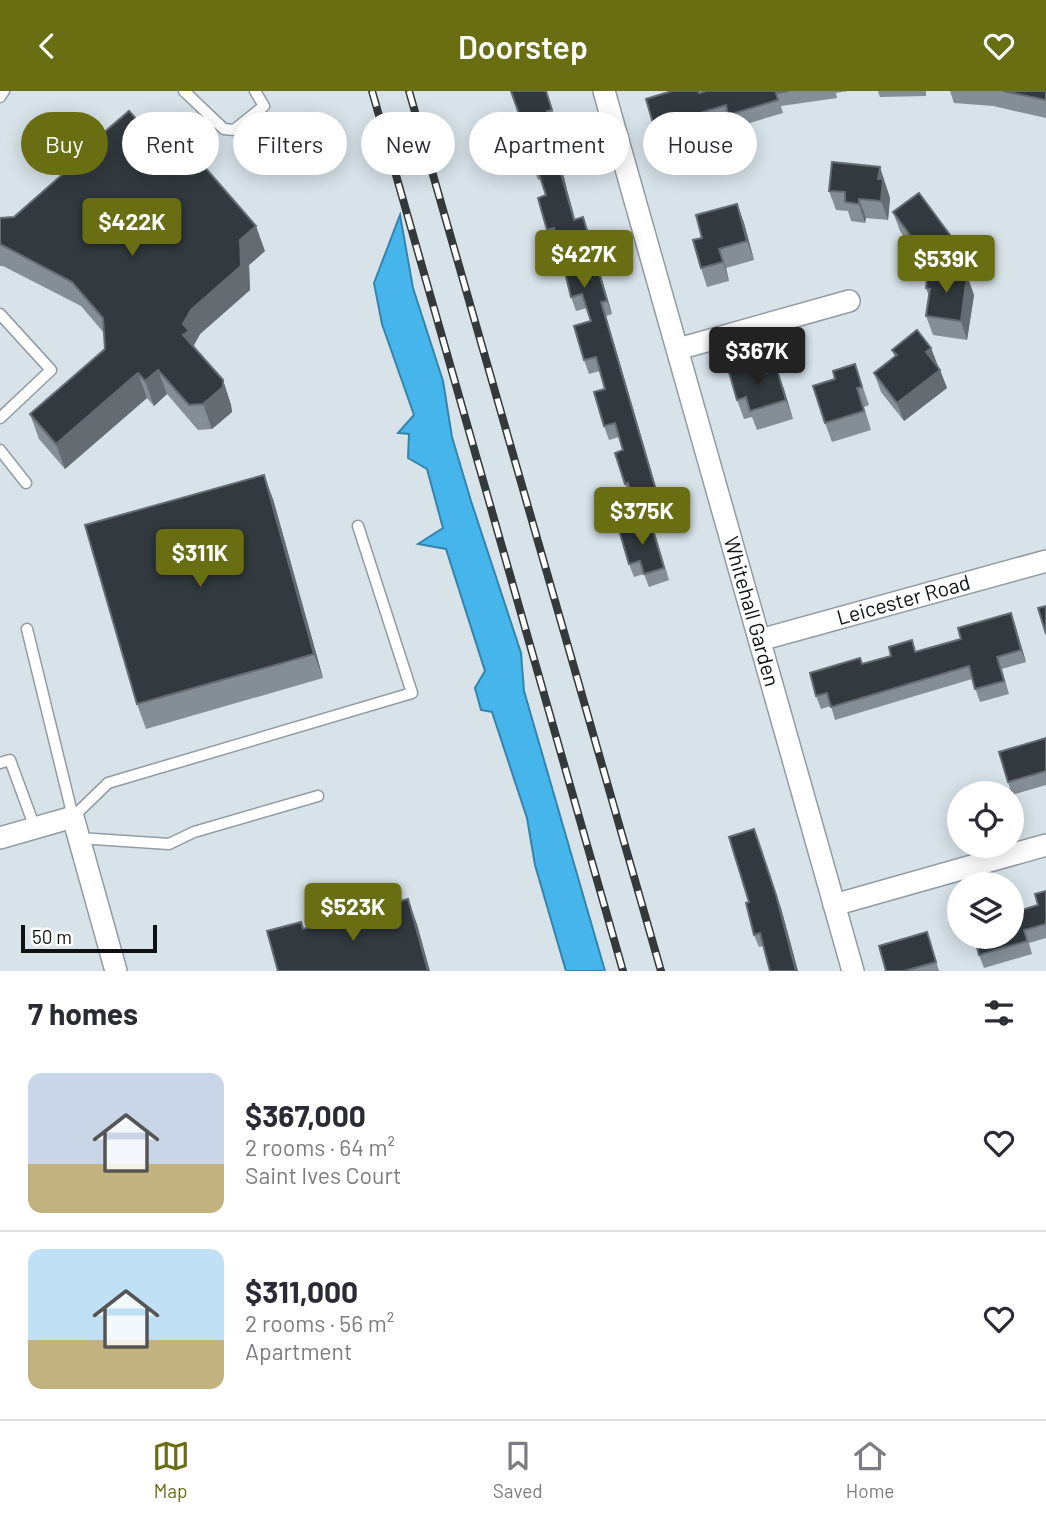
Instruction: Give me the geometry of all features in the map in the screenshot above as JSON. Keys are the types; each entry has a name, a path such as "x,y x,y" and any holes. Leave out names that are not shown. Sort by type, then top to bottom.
{"street":[{"name":"Whitehall Garden","path":"604,91 853,971"},
{"path":"678,349 849,301"},
{"name":"Leicester Road","path":"760,640 1046,561"},
{"path":"0,838 73,817 116,971"},
{"path":"834,905 1046,845"}],"lane":[{"path":"0,97 4,91"},
{"path":"184,91 224,129 234,130 264,106 255,91"},
{"path":"0,314 51,370 0,418"},
{"path":"0,450 26,483"},
{"path":"73,817 108,783 412,693 358,526"},
{"path":"27,629 73,817"},
{"path":"0,763 10,760 35,828"},
{"path":"79,838 169,844 194,832 318,796"}],"water":[{"path":"400,215 413,288 443,381 452,437 521,653 524,691 605,971 566,971 535,865 527,818 492,712 481,710 475,688 485,671 446,549 418,544 443,528 427,469 408,458 409,434 398,433 414,415 382,324 374,283"}],"building":[{"path":"511,91 546,91 552,110 518,112"},
{"path":"672,91 788,91 776,93 778,100 738,112 727,112 726,105 703,112 650,112 646,99"},
{"path":"1003,91 1046,91 1046,100"},
{"path":"122,117 122,175 212,175 256,226 240,240 241,266 191,310 183,324 189,331 183,335 223,380 223,387 203,404 189,405 158,370 145,381 138,373 56,444 30,414 105,349 103,318 72,282 0,244 0,218 14,217 62,175 108,175 108,129"},
{"path":"832,162 880,167 878,179 883,179 881,201 859,199 859,204 845,202 845,192 829,191"},
{"path":"539,175 562,175 574,220 583,217 607,301 601,302 657,494 633,501 628,483 625,484 615,453 623,450 615,423 604,426 594,392 605,389 596,357 584,360 574,326 591,321 582,294 571,297 554,228 547,230 538,198 546,195"},
{"path":"919,193 950,235 924,254 893,212"},
{"path":"737,204 747,241 719,249 723,262 701,268 693,240 702,238 696,215"},
{"path":"928,270 967,276 961,321 926,316 930,289 926,288"},
{"path":"917,330 931,348 926,352 940,370 897,403 874,373 897,355 892,350"},
{"path":"855,364 862,387 857,388 864,411 825,423 813,386 835,379 833,371"},
{"path":"753,365 756,376 777,370 786,400 750,411 746,397 737,400 729,372"},
{"path":"264,475 314,654 137,704 85,525"},
{"path":"650,520 664,568 644,574 640,561 629,564 619,530"},
{"path":"1046,606 1046,634 1038,608"},
{"path":"1011,613 1021,650 997,657 1004,681 975,689 969,666 831,707 827,693 816,696 810,673 860,658 862,664 891,656 889,647 912,640 915,652 961,639 958,628"},
{"path":"1046,738 1046,771 1008,781 999,752"},
{"path":"754,829 776,895 796,971 770,971 760,933 754,935 746,903 749,902 729,837"},
{"path":"1046,891 1046,924 1024,930 1024,909 1038,905 1035,894"},
{"path":"408,899 428,971 278,971 267,931 301,922 303,929"},
{"path":"927,932 936,962 904,971 886,971 879,946"},
{"path":"977,949 1000,949 979,955"}],"railway":[{"path":"372,91 623,971"},
{"path":"409,91 661,971"}]}
